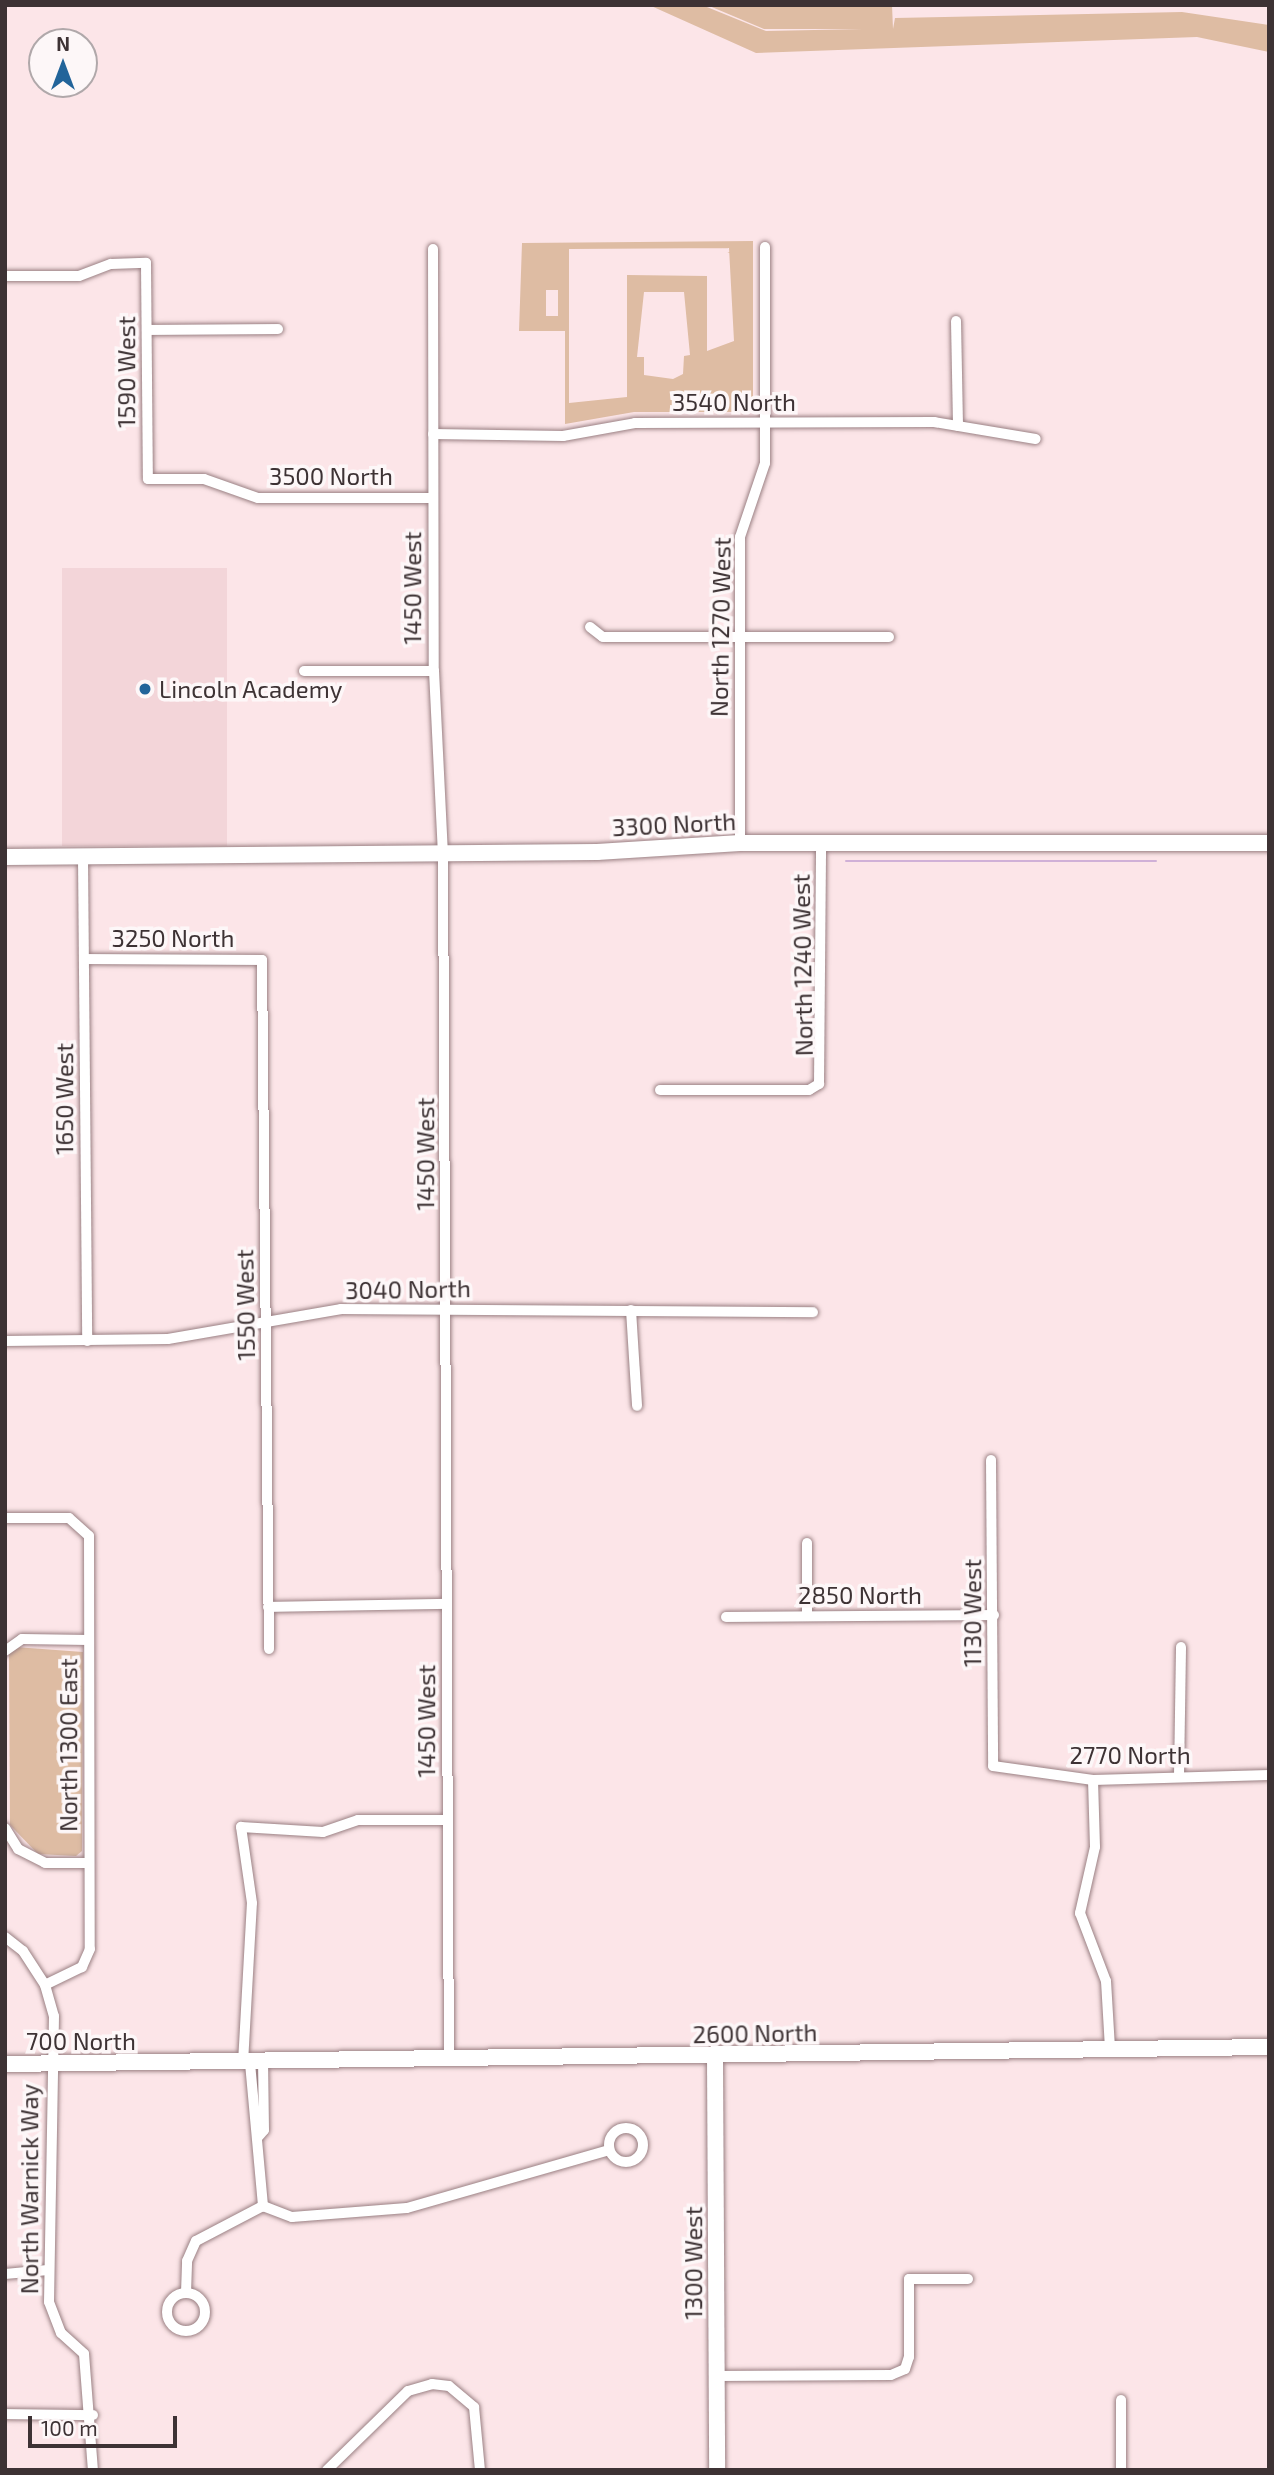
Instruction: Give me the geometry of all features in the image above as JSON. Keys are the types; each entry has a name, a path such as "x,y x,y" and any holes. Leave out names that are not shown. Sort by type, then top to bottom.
{"street":[{"name":"North 1270 West","path":"740,843 740,537 765,463 765,247"},
{"name":"1450 West","path":"433,249 434,671 443,852 449,2059"},
{"name":"1590 West","path":"5,276 64,276 111,264 146,264 148,479"},
{"path":"956,321 958,426"},
{"path":"147,330 278,329"},
{"name":"3540 North","path":"433,434 563,436 635,423 765,423 958,426 1036,439"},
{"name":"3500 North","path":"148,479 204,479 258,498 433,498"},
{"path":"590,627 603,637 890,637"},
{"path":"304,671 434,671"},
{"name":"3300 North","path":"5,857 443,852 740,843 1269,843"},
{"name":"North 1240 West","path":"660,1090 809,1090 819,1084 821,844"},
{"name":"1650 West","path":"75,857 84,958 87,1341"},
{"name":"3250 North","path":"84,958 262,960"},
{"name":"1550 West","path":"262,960 269,1649"},
{"name":"3040 North","path":"5,1341 168,1339 341,1310 447,1308 813,1312"},
{"path":"631,1310 637,1406"},
{"name":"1130 West","path":"992,1460 993,1766"},
{"name":"North 1300 East","path":"5,1518 81,1523 89,1536 90,1949 82,1966 45,1985"},
{"path":"807,1543 807,1615"},
{"path":"268,1607 446,1604"},
{"name":"2850 North","path":"726,1617 994,1615"},
{"path":"7,1648 89,1640"},
{"path":"1179,1776 1181,1647"},
{"name":"2770 North","path":"993,1766 1093,1780 1269,1775"},
{"path":"1093,1780 1095,1847 1080,1913 1106,1981 1110,2048"},
{"path":"263,2206 258,2137 264,2130 252,2063 252,1903 241,1827 323,1832 358,1820 447,1820"},
{"path":"5,1828 18,1849 44,1863 89,1863"},
{"path":"5,1937 23,1951 45,1985"},
{"name":"North Warnick Way","path":"45,1985 56,2044 50,2063 48,2270 52,2318 83,2354 93,2415 93,2470"},
{"name":"2600 North","path":"252,2063 1269,2047"},
{"name":"1300 West","path":"715,2057 717,2470"},
{"name":"700 North","path":"5,2064 252,2063"},
{"path":"186,2293 187,2261 197,2241 263,2206 292,2217 407,2208 609,2150"},
{"path":"5,2274 48,2270"},
{"path":"717,2376 891,2375 905,2368 909,2278 968,2278"},
{"path":"327,2470 408,2390 449,2386 474,2407 480,2470"},
{"path":"1121,2400 1121,2470"},
{"path":"5,2414 93,2415"}],"shaded area":[{"path":"649,5 702,5 766,31 863,29 764,29 707,5 892,5 893,29 895,18 1182,12 1269,25 1269,52 1197,37 756,53"},
{"path":"753,241 753,405 748,412 634,412 565,424 565,331 519,331 522,243","holes":["729,248 734,341 707,351 707,276 627,275 627,397 569,403 569,249","546,290 558,290 558,316 546,316","644,292 684,292 690,355 684,356 683,374 673,379 644,375 644,357 637,357"]},
{"name":"Lincoln Academy","path":"62,568 227,568 227,846 62,846"},
{"path":"15,1647 83,1652 82,1851 76,1856 38,1854 10,1825 9,1654"}],"waterway":[{"path":"846,861 1156,861"}],"place":[{"name":"Lincoln Academy","path":"145,689"}]}
